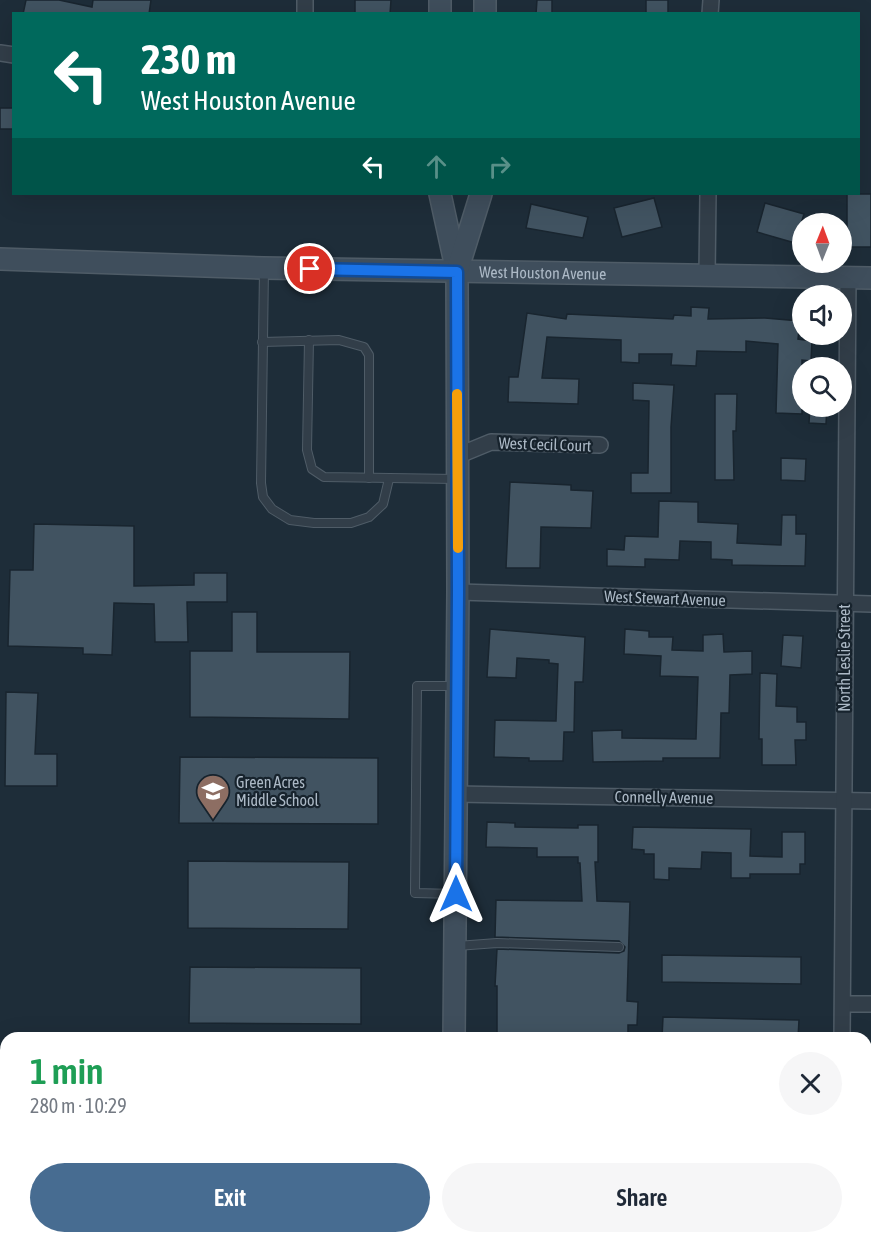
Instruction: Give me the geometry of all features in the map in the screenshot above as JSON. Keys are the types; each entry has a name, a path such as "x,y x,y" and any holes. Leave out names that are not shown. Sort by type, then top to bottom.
{"street":[{"path":"440,195 457,272 458,686 454,1032"},
{"path":"457,272 481,195"},
{"path":"707,275 708,195"},
{"name":"West Houston Avenue","path":"0,259 264,268 871,278"},
{"name":"North Leslie Street","path":"842,1032 848,277"},
{"name":"West Cecil Court","path":"457,456 491,442 600,445"},
{"name":"West Stewart Avenue","path":"458,592 871,604"},
{"name":"Connelly Avenue","path":"456,794 871,801"},
{"path":"843,1004 871,1004"}],"lane":[{"path":"264,268 262,497 272,509 290,520 314,523 351,523 369,517 383,504 389,478"},
{"path":"309,340 307,450 312,468 324,477 457,479"},
{"path":"262,342 339,340 364,346 369,355 369,478"},
{"path":"456,894 415,892 415,881 417,686 458,686"},
{"path":"455,946 497,943 619,947"}],"building":[{"path":"26,0 59,0 92,7 93,0 151,0 149,12 23,12"},
{"path":"355,0 391,0 390,12 355,12"},
{"path":"537,0 552,0 552,12 536,12"},
{"path":"646,0 668,0 668,12 646,12"},
{"path":"0,108 12,108 12,129 0,129"},
{"path":"871,194 871,247 852,247 852,213 847,213 847,195"},
{"path":"654,198 662,227 622,237 614,208"},
{"path":"765,203 800,213 792,213 792,242 757,232"},
{"path":"531,204 588,217 583,238 526,228"},
{"path":"691,307 709,308 708,319 765,318 792,320 792,345 812,345 811,357 792,357 792,414 776,413 778,344 746,341 746,352 697,351 696,366 671,365 672,354 639,354 639,363 621,362 621,340 547,337 542,378 579,379 578,404 508,402 509,377 518,377 527,313 566,319 567,314 673,319 674,315 691,316"},
{"path":"633,383 674,385 671,427 671,493 631,493 631,473 648,473 649,401 633,400"},
{"path":"715,394 737,394 736,431 733,431 734,480 715,480"},
{"path":"809,417 826,417 826,424 809,423"},
{"path":"781,458 806,459 805,481 781,480"},
{"path":"510,482 571,485 571,490 593,491 591,528 541,527 540,568 506,568"},
{"path":"659,501 698,502 698,522 738,524 737,543 781,545 782,515 796,515 796,534 806,534 805,566 732,565 732,560 711,559 711,542 680,541 679,560 645,559 645,567 607,566 607,549 624,550 625,536 658,537"},
{"path":"34,524 134,526 134,586 194,585 194,573 227,573 227,602 187,602 188,642 155,642 154,604 114,603 112,655 83,654 83,648 8,646 10,570 33,570"},
{"path":"232,612 257,612 257,652 350,652 349,719 190,717 190,651 232,651"},
{"path":"490,629 585,637 583,682 575,682 574,732 564,732 563,761 529,761 529,758 494,757 495,720 556,721 558,664 549,663 549,660 517,658 516,678 487,677"},
{"path":"625,629 649,631 649,637 673,637 672,650 703,651 703,635 723,634 724,652 752,651 752,674 730,675 729,713 721,713 720,758 593,762 592,731 622,730 622,738 696,739 698,677 660,676 661,656 624,654"},
{"path":"783,635 803,636 801,668 781,666"},
{"path":"760,673 777,674 776,706 797,707 797,722 806,722 806,740 795,740 796,765 762,765 762,739 759,739"},
{"path":"6,692 38,693 35,754 57,754 57,786 5,786"},
{"path":"180,757 378,758 378,824 179,823"},
{"path":"487,822 515,823 515,827 578,828 578,825 598,825 598,862 595,862 597,901 630,902 627,1001 638,1002 637,1025 628,1025 628,1032 497,1032 497,986 495,986 497,949 619,953 624,951 625,947 619,941 495,937 496,900 582,901 580,863 578,863 578,857 537,857 537,848 486,847"},
{"path":"633,827 751,829 750,856 782,857 782,832 805,832 805,864 800,864 800,874 750,874 750,878 731,878 731,853 702,852 701,869 669,868 669,880 654,879 654,854 644,854 644,850 632,849"},
{"path":"188,861 349,862 348,929 188,928"},
{"path":"662,955 801,957 801,984 662,982"},
{"path":"190,967 361,968 361,1024 189,1023"},
{"path":"663,1017 799,1020 798,1032 662,1032"}],"slow traffic":[{"path":"457,394 458,548"}],"place":[{"name":"Green Acres Middle School","path":"213,820"}],"route":[{"path":"310,269 457,272 456,894"}]}
